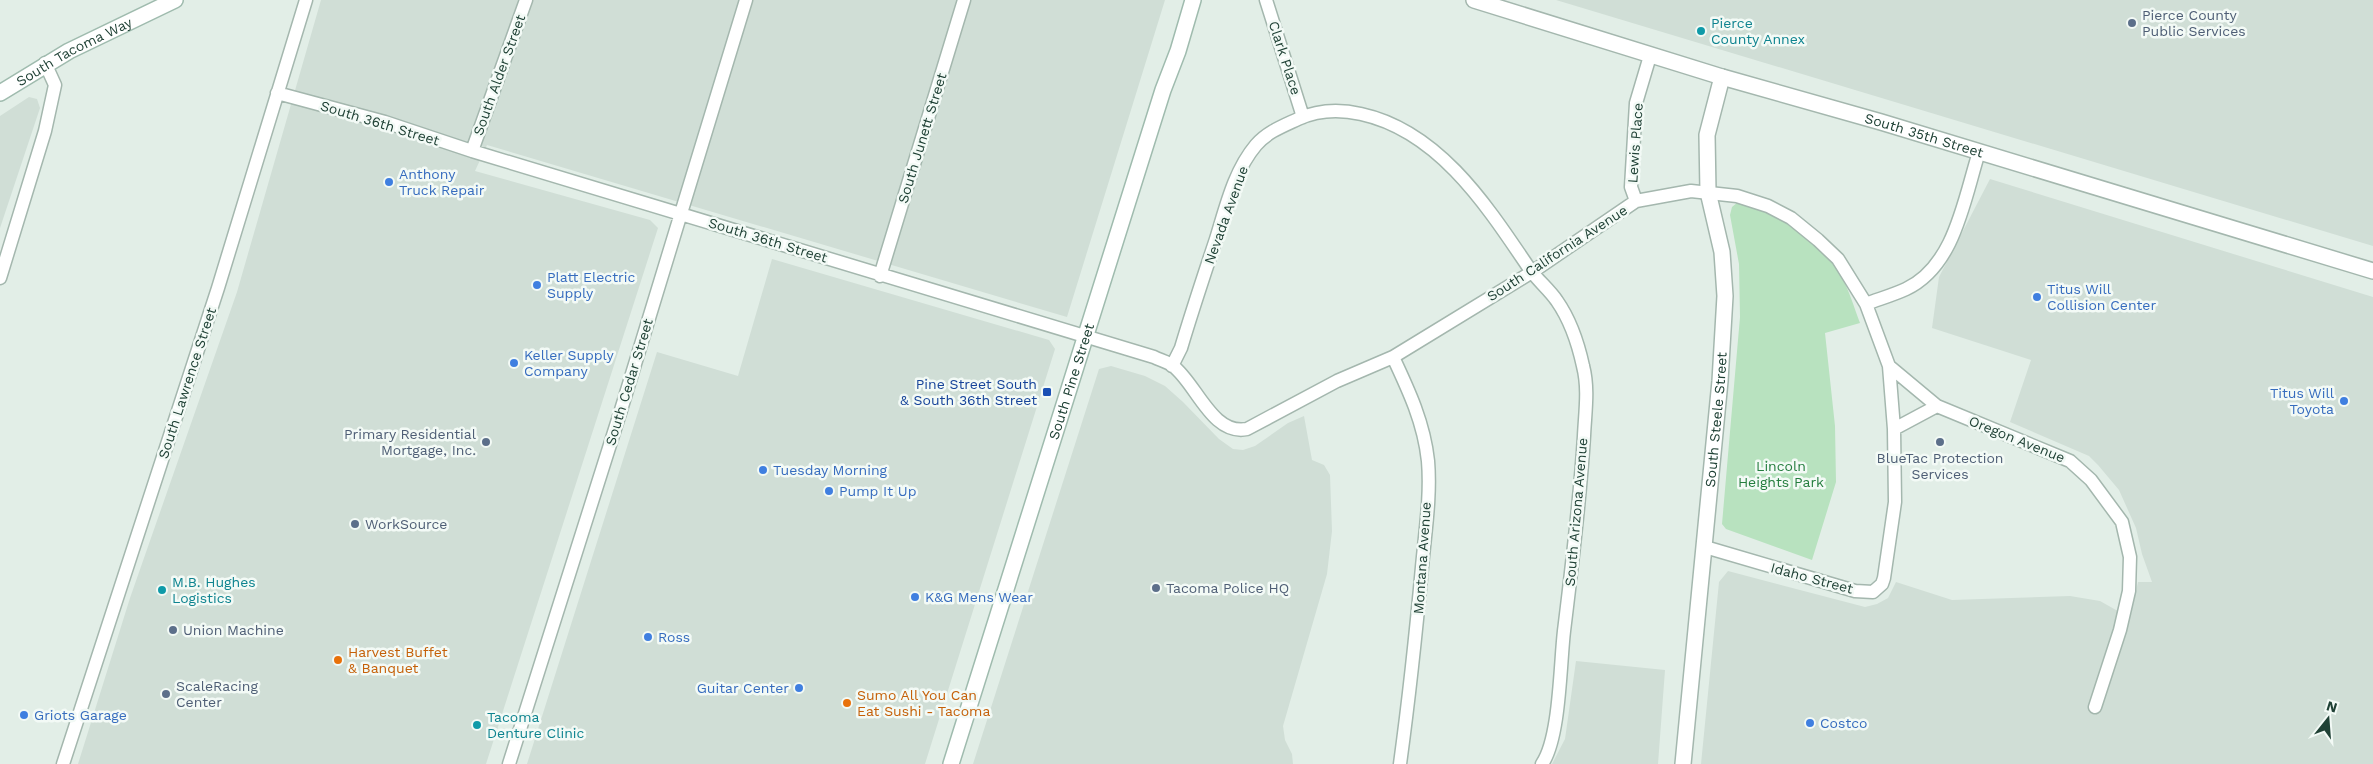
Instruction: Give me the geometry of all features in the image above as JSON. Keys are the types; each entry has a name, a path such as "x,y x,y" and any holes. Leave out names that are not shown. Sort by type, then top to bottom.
{"street":[{"name":"South Tacoma Way","path":"0,93 46,63 175,0"},
{"name":"South Lawrence Street","path":"63,764 218,288 306,0"},
{"name":"South Alder Street","path":"472,151 526,0"},
{"name":"South Cedar Street","path":"509,764 622,410 680,213 746,0"},
{"name":"South Junett Street","path":"880,276 964,0"},
{"name":"South Pine Street","path":"951,764 1163,90 1194,0"},
{"name":"Clark Place","path":"1266,0 1303,117"},
{"name":"South 35th Street","path":"1474,0 1650,56 1979,152 2373,272"},
{"name":"Lewis Place","path":"1636,201 1632,187 1636,103 1650,56"},
{"path":"0,278 47,122 55,85 46,63"},
{"name":"South Steele Street","path":"1683,764 1705,547 1726,296 1722,252 1708,192 1707,135 1722,77"},
{"name":"South 36th Street","path":"277,93 385,122 472,151 834,259 880,276 1154,358 1172,366 1218,420 1233,430"},
{"name":"Nevada Avenue","path":"1172,366 1181,348 1227,203 1242,166 1257,143 1274,130 1303,117 1344,110 1370,116 1411,133 1432,148 1450,165 1505,232 1532,272"},
{"path":"1866,304 1906,289 1926,275 1936,265 1954,230 1979,152"},
{"name":"South California Avenue","path":"1233,430 1247,429 1337,381 1393,357 1532,272 1636,201 1675,193 1708,192 1737,196 1768,206 1791,218 1827,247 1838,260 1866,304"},
{"name":"South Arizona Avenue","path":"1532,272 1556,300 1574,331 1584,370 1586,393 1578,524 1555,718 1548,751 1542,764"},
{"name":"Idaho Street","path":"1705,547 1856,591 1872,592 1878,589 1884,578 1887,566 1896,502 1894,429 1889,366 1866,304"},
{"name":"Montana Avenue","path":"1393,357 1421,421 1428,462 1427,512 1416,642 1400,764"},
{"name":"Oregon Avenue","path":"1889,366 1937,406 2070,461 2091,480 2124,525 2130,557 2129,591 2120,630 2095,706"},
{"path":"1894,429 1937,406"}],"shaded area":[{"path":"321,0 1165,0 1067,317 487,145 475,171 650,220 658,228 486,764 78,764 130,598 237,292"},
{"path":"1556,0 2373,0 2373,246"},
{"path":"29,97 37,99 40,108 0,228 0,116"},
{"path":"1990,179 2373,297 2373,764 1701,764 1719,582 1728,571 1865,607 1877,604 1888,598 1896,582 1952,600 2070,596 2100,601 2116,610 2131,614 2138,582 2152,582 2142,554 2136,528 2119,490 2098,465 2089,456 2010,422 2031,360 1932,328 1939,277"},
{"path":"772,259 1049,340 1055,349 925,764 527,764 657,352 738,376"},
{"path":"1111,366 1145,376 1165,386 1219,439 1233,449 1243,450 1255,446 1288,423 1304,416 1312,460 1324,465 1330,475 1332,531 1327,574 1283,726 1285,740 1292,754 1293,764 973,764 1099,369"},
{"path":"1576,661 1665,670 1658,764 1552,764 1565,739"}],"green space":[{"name":"Lincoln Heights Park","path":"1738,202 1753,207 1797,229 1822,250 1844,281 1860,323 1825,333 1835,426 1836,482 1812,560 1726,529 1722,524 1740,317 1739,264 1730,215 1732,207"}],"place":[{"name":"Pierce County Public Services","path":"2132,23"},
{"name":"Pierce County Annex","path":"1701,31"},
{"name":"Anthony Truck Repair","path":"389,182"},
{"name":"Platt Electric Supply","path":"537,285"},
{"name":"Titus Will Collision Center","path":"2037,297"},
{"name":"Keller Supply Company","path":"514,363"},
{"name":"Pine Street South & South 36th Street","path":"1047,392"},
{"name":"Titus Will Toyota","path":"2344,401"},
{"name":"Primary Residential Mortgage, Inc.","path":"486,442"},
{"name":"BlueTac Protection Services","path":"1940,442"},
{"name":"Tuesday Morning","path":"763,470"},
{"name":"Pump It Up","path":"829,491"},
{"name":"WorkSource","path":"355,524"},
{"name":"Tacoma Police HQ","path":"1156,588"},
{"name":"M.B. Hughes Logistics","path":"162,590"},
{"name":"K&G Mens Wear","path":"915,597"},
{"name":"Union Machine","path":"173,630"},
{"name":"Ross","path":"648,637"},
{"name":"Harvest Buffet & Banquet","path":"338,660"},
{"name":"Guitar Center","path":"799,688"},
{"name":"ScaleRacing Center","path":"166,694"},
{"name":"Sumo All You Can Eat Sushi - Tacoma","path":"847,703"},
{"name":"Griots Garage","path":"24,715"},
{"name":"Costco","path":"1810,723"},
{"name":"Tacoma Denture Clinic","path":"477,725"}]}
